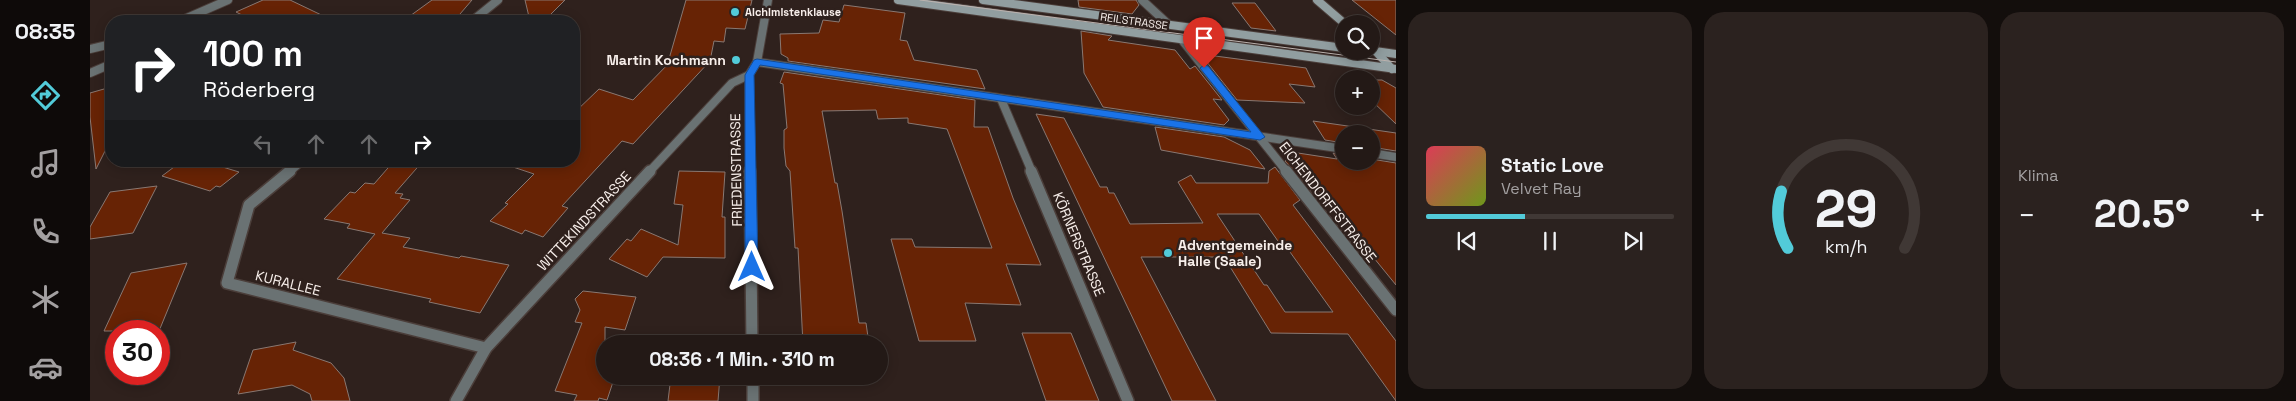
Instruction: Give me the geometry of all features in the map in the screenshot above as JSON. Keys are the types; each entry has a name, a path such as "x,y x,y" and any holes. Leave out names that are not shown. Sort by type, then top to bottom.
{"street":[{"path":"194,15 228,0"},
{"path":"480,15 498,0"},
{"name":"FRIEDENSTRASSE","path":"752,335 750,75 757,62 768,0"},
{"name":"REILSTRASSE","path":"898,0 1394,70"},
{"name":"REILSTRASSE","path":"983,0 1335,47"},
{"path":"1142,0 1169,25"},
{"path":"1317,0 1335,15"},
{"name":"EICHENDORFFSTRASSE","path":"1182,40 1396,310"},
{"path":"90,49 105,45"},
{"path":"1380,51 1396,54"},
{"path":"1380,57 1394,70"},
{"path":"757,62 1335,148"},
{"path":"90,73 105,67"},
{"name":"WITTEKINDSTRASSE","path":"456,401 486,348 732,83 750,75"},
{"name":"KÖRNERSTRASSE","path":"1001,99 1128,401"},
{"path":"1380,154 1396,157"},
{"name":"KURALLEE","path":"295,167 249,205 227,283 486,348"},
{"path":"753,385 753,401"}],"building":[{"path":"263,0 290,0 321,15 242,15 236,12"},
{"path":"432,0 472,0 459,15 411,15"},
{"path":"525,0 565,0 550,15 529,15"},
{"path":"686,0 752,0 745,29 726,28 724,42 714,41 710,61 633,144 622,141 562,206 568,208 543,237 525,230 522,234 490,221 508,204 505,203 534,174 513,167 580,167 580,107 599,89 633,100 673,59 669,59"},
{"path":"1078,0 1136,0 1139,5 1132,14 1079,7"},
{"path":"1352,0 1396,0 1396,35 1380,22 1380,15 1371,15"},
{"path":"1232,3 1255,3 1276,31 1251,28"},
{"path":"844,5 905,13 900,40 907,41 914,60 977,70 985,89 788,61 788,58 781,54 780,34 819,33 823,20 839,22"},
{"path":"1081,31 1112,36 1108,40 1175,50 1190,69 1195,66 1222,100 1213,99 1229,120 1224,125 1103,107 1084,73"},
{"path":"1215,56 1306,68 1315,87 1289,84 1305,103 1237,100 1206,61"},
{"path":"784,72 975,100 974,127 988,127 1013,198 1041,265 1006,264 1021,305 965,303 976,341 919,341 891,239 912,239 915,247 992,248 947,129 908,123 908,118 878,119 876,110 822,111 842,211 859,323 866,323 868,335 803,335 798,248 795,248 790,171 786,166 784,148 784,130 787,128 783,84 780,83"},
{"path":"1380,80 1396,88 1396,124 1380,109"},
{"path":"105,89 105,151 96,169 90,117 90,93"},
{"path":"1036,114 1064,118 1100,187 1107,187 1109,193 1114,193 1130,224 1203,223 1178,182 1191,175 1196,183 1268,183 1269,171 1275,167 1300,200 1293,205 1396,341 1396,401 1348,334 1271,333 1224,257 1141,257 1216,401 1172,401","holes":["1217,214 1259,214 1280,244 1285,245 1333,312 1285,312 1267,285 1264,285"]},
{"path":"1313,121 1341,125 1335,125 1335,142 1325,140"},
{"path":"1155,127 1224,137 1250,150 1265,169 1161,150"},
{"path":"1380,131 1396,133 1396,151 1380,148"},
{"path":"1298,153 1335,159 1335,170 1380,170 1380,160 1396,163 1396,285 1316,187 1311,191 1285,161"},
{"path":"174,167 223,167 239,172 220,187 216,186 210,191 162,176"},
{"path":"389,167 418,167 395,193 403,194 400,198 410,200 382,233 410,238 403,247 509,265 480,313 429,302 431,299 337,279 375,234 347,228 350,224 324,219 350,192 355,193 365,183 374,184"},
{"path":"679,171 725,172 722,217 725,217 725,258 663,257 647,277 609,259 627,239 631,241 641,229 678,245 683,205 674,204"},
{"path":"157,186 133,233 90,239 90,227 110,192"},
{"path":"187,263 164,320 109,320 131,273"},
{"path":"583,291 636,297 625,330 605,327 605,335 596,335 596,385 612,385 607,400 599,398 598,401 574,401 577,395 555,391 582,323 575,322 580,310 575,299"},
{"path":"1022,333 1071,333 1099,401 1046,401"},
{"path":"296,342 293,350 331,363 344,378 350,401 312,401 310,394 292,385 238,394 253,350"},
{"path":"670,385 719,385 718,401 668,401"}],"tram line":[{"path":"920,0 1396,62"}],"place":[{"name":"Alchimistenklause","path":"735,12"},
{"name":"Martin Kochmann","path":"736,60"},
{"name":"Adventgemeinde Halle (Saale)","path":"1168,253"}],"route":[{"path":"752,267 750,75 757,62 1260,137 1204,68"}]}
